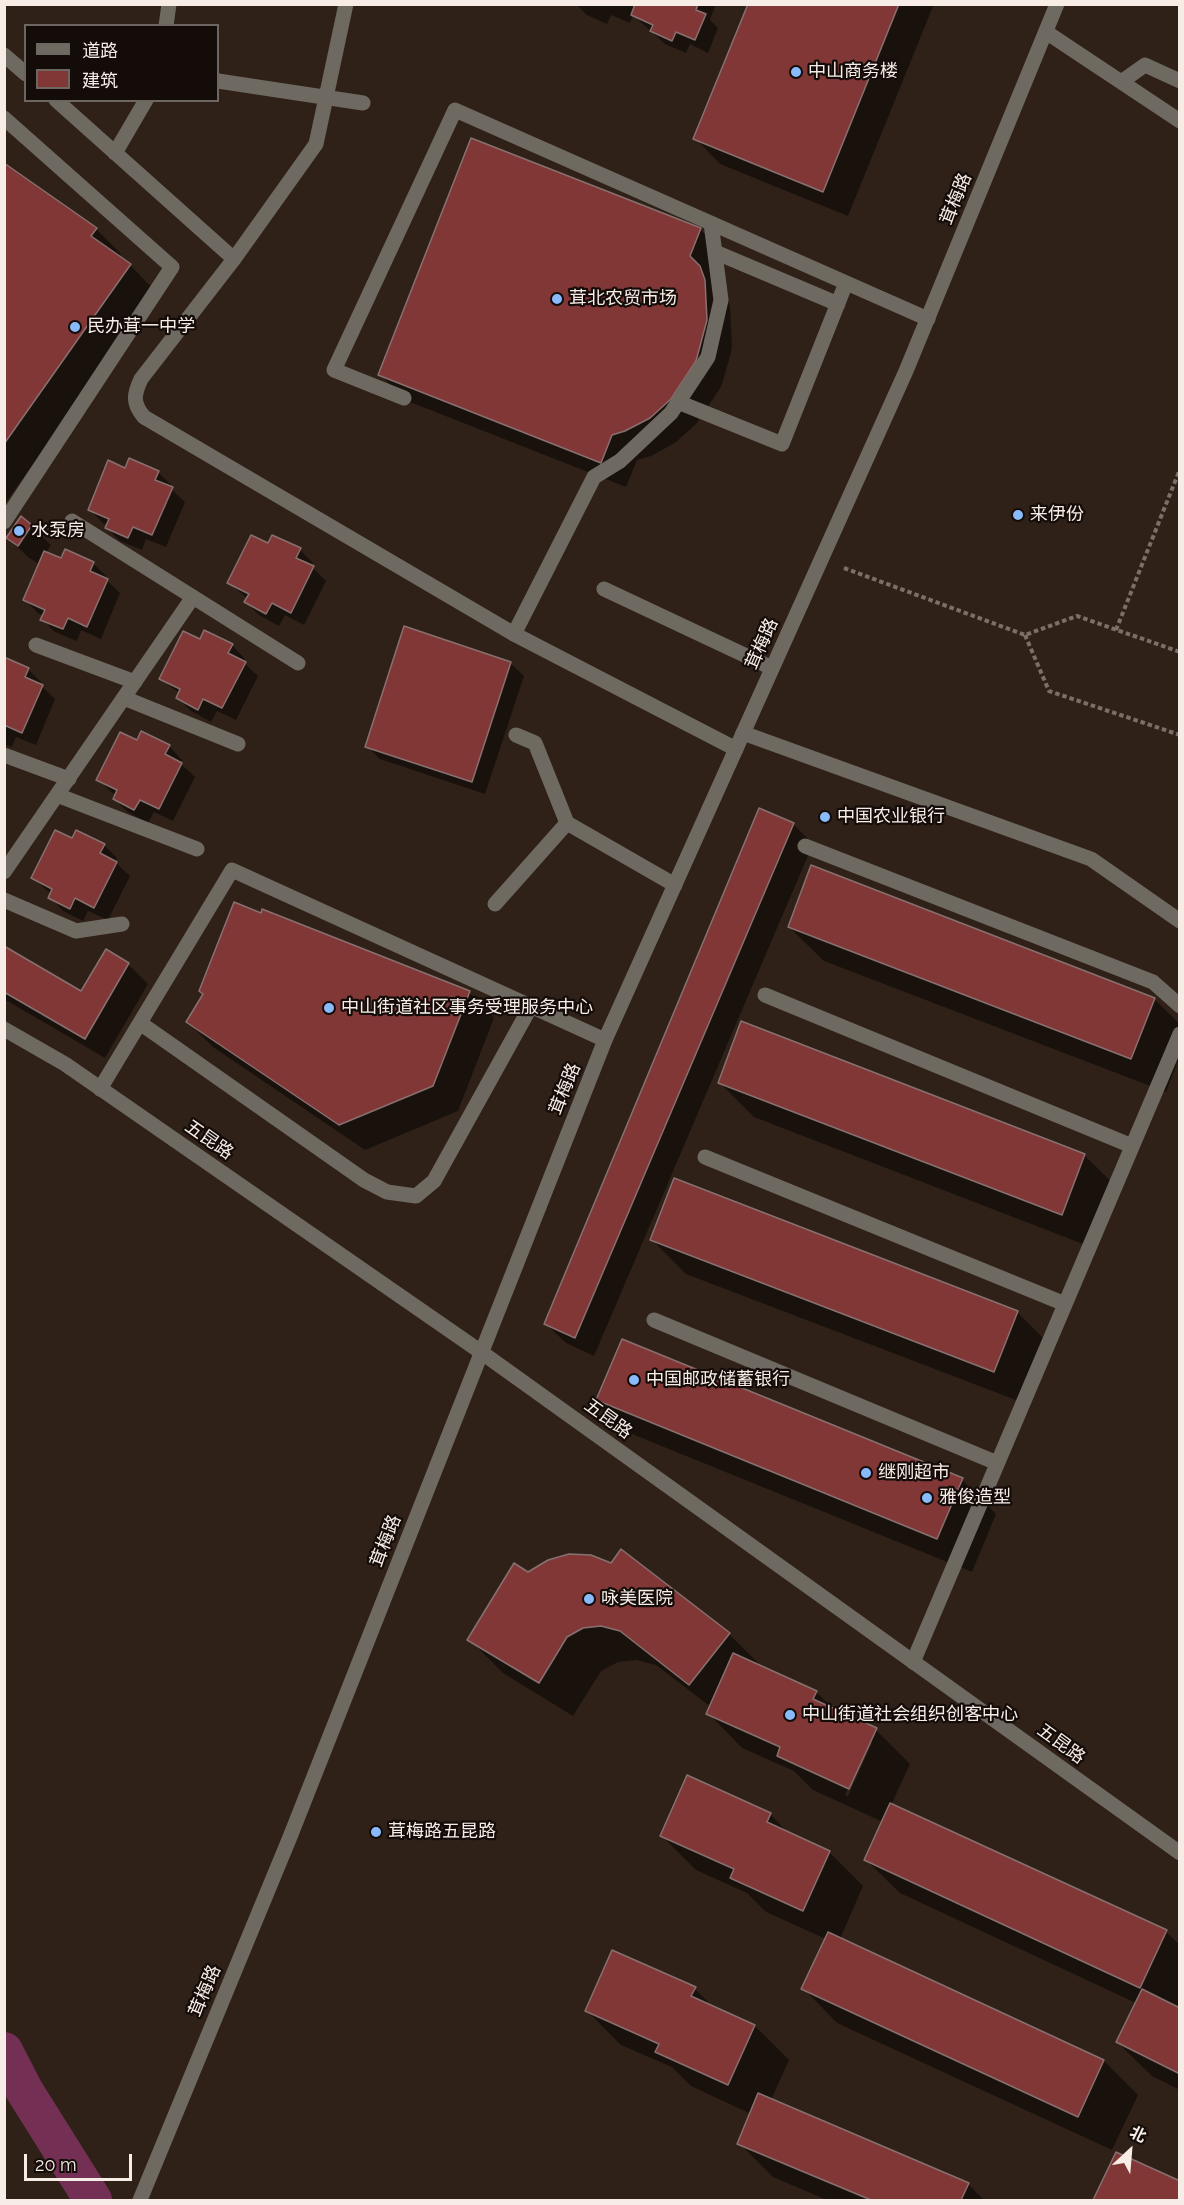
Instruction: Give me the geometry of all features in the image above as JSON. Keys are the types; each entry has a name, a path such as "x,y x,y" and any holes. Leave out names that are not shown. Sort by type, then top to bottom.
{"street":[{"path":"166,24 169,4"},
{"path":"346,4 316,144 234,259 141,379 134,395 136,407 144,417 514,634 736,749"},
{"name":"茸梅路","path":"140,2200 290,1837 605,1040 928,319 1057,4"},
{"path":"1046,32 1179,121"},
{"path":"4,55 24,72"},
{"path":"1121,82 1145,65 1179,81"},
{"path":"219,81 363,103"},
{"path":"58,102 234,259"},
{"path":"115,153 145,102"},
{"path":"404,398 334,370 455,110 928,319"},
{"path":"4,118 172,267 4,522"},
{"path":"514,634 594,477 620,461 671,413 708,357 721,300 711,223"},
{"path":"715,252 838,304"},
{"path":"678,402 782,444 846,283"},
{"path":"72,521 298,663"},
{"path":"604,589 772,668"},
{"path":"4,872 193,597"},
{"path":"36,645 135,682"},
{"path":"124,698 238,744"},
{"path":"743,733 1091,859 1179,921"},
{"path":"516,735 535,743 567,823 675,885"},
{"path":"4,755 69,779"},
{"path":"57,795 198,849"},
{"path":"495,904 567,823"},
{"path":"805,846 1153,982 1179,1006"},
{"path":"100,1089 232,870 605,1040"},
{"path":"4,900 76,931 122,924"},
{"path":"765,995 1132,1146"},
{"path":"140,1023 364,1180 387,1192 416,1196 434,1181 531,1006"},
{"name":"五昆路","path":"4,1029 65,1064 481,1352 1179,1853"},
{"path":"913,1662 1179,1034"},
{"path":"705,1157 1065,1304"},
{"path":"654,1320 997,1463"}],"path":[{"path":"1116,630 1179,469"},
{"path":"821,559 1025,635 1077,616 1179,652"},
{"path":"1025,635 1049,691 1179,735"}],"building":[{"path":"635,4 698,4 696,10 706,14 695,40 676,32 672,41 650,31 653,25 631,15"},
{"name":"中山商务楼","path":"748,4 899,4 823,192 693,139"},
{"name":"茸北农贸市场","path":"471,138 701,228 690,256 700,266 705,280 707,320 696,361 671,399 650,418 612,435 601,463 378,375"},
{"path":"4,163 97,228 91,236 131,264 4,444"},
{"path":"129,458 159,471 155,480 173,487 152,535 133,527 128,538 105,528 109,519 88,510 108,460 125,468"},
{"name":"水泵房","path":"21,516 32,525 18,546 6,538"},
{"path":"251,535 268,543 272,535 301,548 296,558 314,566 291,613 272,603 266,614 244,602 249,594 227,583"},
{"path":"65,549 94,562 90,571 108,579 87,627 68,618 63,629 40,620 45,610 23,600 44,551 61,558"},
{"path":"404,626 511,662 472,782 365,747"},
{"path":"204,630 233,644 228,653 246,662 222,708 203,699 198,710 176,698 180,689 159,679 183,631 200,639"},
{"path":"4,657 29,668 25,677 43,685 22,733 4,725"},
{"path":"141,731 170,745 165,754 182,763 159,809 140,800 134,810 113,799 117,790 96,780 120,732 137,740"},
{"path":"759,808 794,823 575,1338 544,1324"},
{"path":"55,830 72,838 76,830 105,844 100,853 117,862 94,908 75,898 70,909 48,898 52,889 31,878"},
{"path":"811,865 1155,998 1131,1059 788,927"},
{"name":"中山街道社区事务受理服务中心","path":"234,902 261,913 262,909 470,991 433,1086 339,1125 186,1022 203,994 199,991"},
{"path":"4,946 81,991 106,949 129,963 85,1039 4,992"},
{"path":"741,1021 1085,1154 1062,1215 718,1083"},
{"path":"674,1178 1018,1311 994,1372 650,1240"},
{"path":"622,1339 963,1478 937,1539 596,1400"},
{"name":"咏美医院","path":"621,1549 730,1633 689,1685 620,1631 601,1626 583,1628 567,1637 539,1683 467,1640 514,1563 528,1572 548,1560 569,1554 591,1555 611,1563"},
{"path":"733,1653 817,1691 813,1699 877,1728 849,1789 777,1756 780,1747 706,1714"},
{"path":"687,1775 771,1813 767,1822 830,1851 803,1911 730,1878 734,1869 660,1836"},
{"path":"890,1803 1167,1930 1140,1988 864,1860"},
{"path":"828,1932 1104,2060 1078,2117 801,1989"},
{"path":"612,1950 696,1987 691,1996 755,2025 728,2085 655,2052 659,2044 585,2011"},
{"path":"1142,1989 1180,2008 1180,2074 1116,2042"},
{"path":"758,2093 969,2183 961,2200 871,2200 737,2144"},
{"path":"1116,2152 1180,2181 1180,2200 1093,2200"}],"waterway":[{"path":"4,2051 24,2090 93,2200"}],"place":[{"name":"中山商务楼","path":"796,72"},
{"name":"茸北农贸市场","path":"557,299"},
{"name":"民办茸一中学","path":"75,327"},
{"name":"来伊份","path":"1018,515"},
{"name":"水泵房","path":"19,531"},
{"name":"中国农业银行","path":"825,817"},
{"name":"中山街道社区事务受理服务中心","path":"329,1008"},
{"name":"中国邮政储蓄银行","path":"634,1380"},
{"name":"继刚超市","path":"866,1473"},
{"name":"雅俊造型","path":"927,1498"},
{"name":"咏美医院","path":"589,1599"},
{"name":"中山街道社会组织创客中心","path":"790,1715"},
{"name":"茸梅路五昆路","path":"376,1832"}]}
